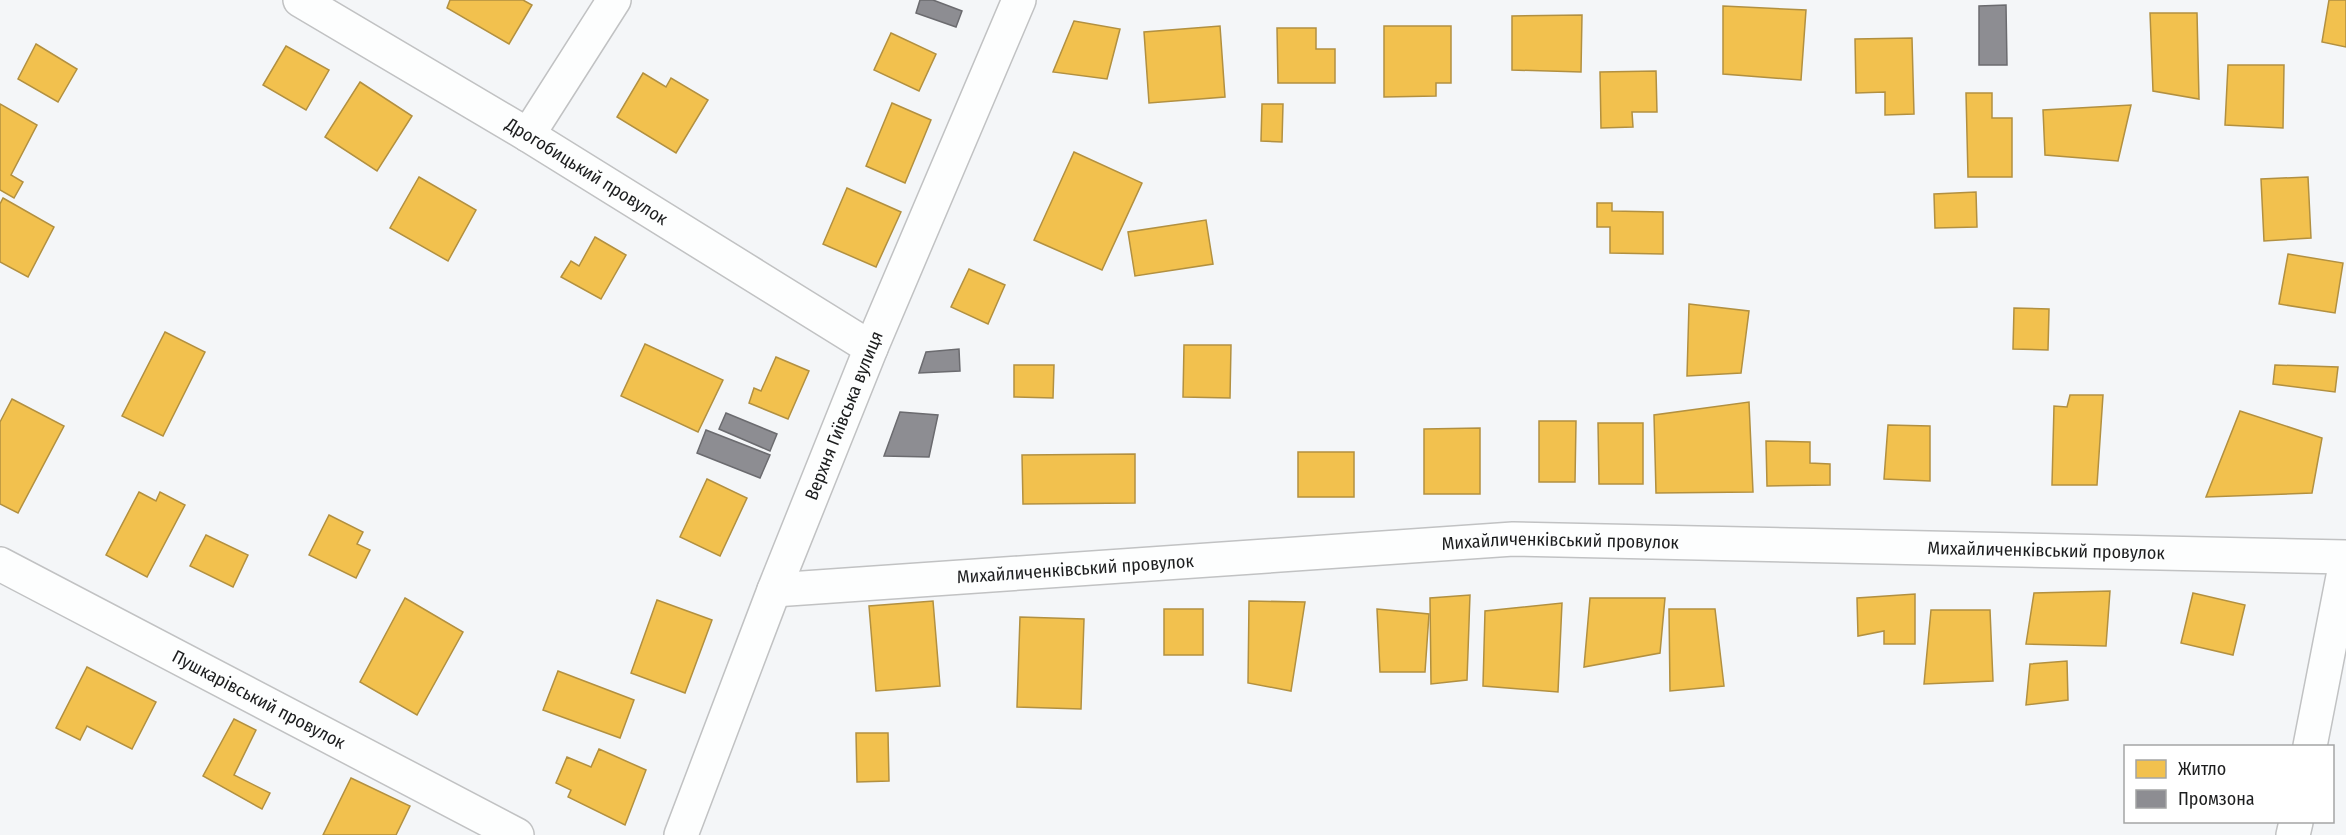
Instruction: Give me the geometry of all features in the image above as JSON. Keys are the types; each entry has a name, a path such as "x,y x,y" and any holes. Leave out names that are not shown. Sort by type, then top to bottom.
{"street":[{"name":"Дрогобицький провулок","path":"300,0 528,135 871,348"},
{"path":"528,135 614,0"},
{"name":"Верхня Гиївська вулиця","path":"681,835 774,590 871,348 1019,0"},
{"name":"Михайличенківський провулок","path":"774,590 1513,539 2346,559"},
{"path":"2311,745 2338,647 2346,559"},
{"name":"Пушкарівський провулок","path":"0,564 517,835"}],"building: Житло":[{"path":"450,0 523,0 532,5 509,44 447,8"},
{"path":"2329,0 2346,0 2346,47 2322,42"},
{"path":"1723,6 1806,10 1801,80 1723,74"},
{"path":"2150,13 2197,13 2199,99 2153,91"},
{"path":"1582,15 1581,72 1512,70 1512,16"},
{"path":"1074,21 1120,29 1107,79 1053,72"},
{"path":"1220,26 1225,97 1149,103 1144,32"},
{"path":"1384,26 1451,26 1451,83 1436,83 1436,96 1384,97"},
{"path":"1277,28 1316,28 1316,49 1335,49 1335,83 1278,83"},
{"path":"891,33 936,54 919,91 874,70"},
{"path":"1912,38 1914,114 1885,115 1885,92 1856,93 1855,39"},
{"path":"36,44 77,69 58,102 18,79"},
{"path":"286,46 329,70 306,110 263,85"},
{"path":"2228,65 2284,65 2283,128 2225,125"},
{"path":"1656,71 1657,112 1632,112 1633,127 1601,128 1600,72"},
{"path":"643,73 666,87 671,78 708,100 676,153 617,117"},
{"path":"360,82 412,116 377,171 325,137"},
{"path":"1966,93 1992,93 1992,118 2012,118 2012,177 1968,177"},
{"path":"892,103 931,120 905,183 866,166"},
{"path":"0,104 37,125 11,175 23,182 14,198 0,190"},
{"path":"1262,104 1283,104 1282,142 1261,141"},
{"path":"2131,105 2118,161 2045,155 2043,110"},
{"path":"1074,152 1142,183 1102,270 1034,240"},
{"path":"419,177 476,210 448,261 390,228"},
{"path":"2308,177 2311,238 2264,241 2261,179"},
{"path":"847,188 901,212 876,267 823,244"},
{"path":"1976,192 1977,227 1935,228 1934,194"},
{"path":"3,198 54,227 28,277 0,262 0,204"},
{"path":"1597,203 1612,203 1612,211 1663,212 1663,254 1610,253 1610,227 1597,227"},
{"path":"1206,220 1213,264 1135,276 1128,232"},
{"path":"595,237 626,255 601,299 561,277 571,261 579,266"},
{"path":"2288,254 2343,263 2335,313 2279,304"},
{"path":"969,269 1005,285 988,324 951,307"},
{"path":"1689,304 1749,311 1741,373 1687,376"},
{"path":"2014,308 2049,309 2048,350 2013,349"},
{"path":"165,332 205,352 163,436 122,416"},
{"path":"645,344 723,380 698,432 621,396"},
{"path":"1184,345 1231,345 1230,398 1183,397"},
{"path":"776,357 809,371 788,419 749,403 754,388 761,391"},
{"path":"1014,365 1054,365 1053,398 1014,397"},
{"path":"2275,365 2338,367 2335,392 2273,384"},
{"path":"2070,395 2103,395 2097,485 2052,485 2054,406 2067,407"},
{"path":"12,399 64,426 18,513 0,504 0,422"},
{"path":"1749,402 1753,492 1656,493 1654,415"},
{"path":"2240,411 2322,438 2312,493 2206,497"},
{"path":"1539,421 1576,421 1575,482 1539,482"},
{"path":"1598,423 1643,423 1643,484 1599,484"},
{"path":"1888,425 1930,426 1930,481 1884,479"},
{"path":"1480,428 1480,494 1424,494 1424,429"},
{"path":"1766,441 1810,442 1810,463 1830,464 1830,485 1767,486"},
{"path":"1298,452 1354,452 1354,497 1298,497"},
{"path":"1135,454 1135,503 1023,504 1022,455"},
{"path":"707,479 747,498 720,556 680,537"},
{"path":"139,492 156,501 160,492 185,505 147,577 106,555"},
{"path":"329,515 363,532 357,544 370,550 356,578 309,555"},
{"path":"206,535 248,555 233,587 190,566"},
{"path":"2110,591 2106,646 2026,644 2034,593"},
{"path":"2193,593 2245,605 2233,655 2181,643"},
{"path":"1915,594 1915,644 1884,644 1884,631 1858,636 1857,598"},
{"path":"1470,595 1467,680 1431,684 1430,598"},
{"path":"405,598 463,632 417,715 360,682"},
{"path":"1590,598 1665,598 1660,653 1584,667"},
{"path":"657,600 712,620 685,693 631,673"},
{"path":"933,601 940,686 876,691 869,606"},
{"path":"1249,601 1305,602 1291,691 1248,683"},
{"path":"1562,603 1558,692 1483,686 1485,611"},
{"path":"1164,609 1203,609 1203,655 1164,655"},
{"path":"1377,609 1429,614 1425,672 1380,672"},
{"path":"1669,609 1715,609 1724,686 1670,691"},
{"path":"1931,610 1990,610 1993,681 1924,684"},
{"path":"1020,617 1084,619 1081,709 1017,707"},
{"path":"2067,661 2068,700 2026,705 2030,664"},
{"path":"87,667 156,702 132,749 87,726 80,740 56,728"},
{"path":"558,671 634,700 620,738 543,710"},
{"path":"234,719 256,730 234,775 270,793 262,809 203,776"},
{"path":"856,733 888,733 889,781 857,782"},
{"path":"599,749 646,770 625,825 568,797 571,790 556,783 567,757 591,767"},
{"path":"351,778 410,806 396,835 323,835"}],"building: Промзона":[{"path":"920,0 933,0 962,11 956,27 916,13"},
{"path":"2006,5 2007,65 1979,65 1979,6"},
{"path":"959,349 960,371 919,373 926,352"},
{"path":"900,412 938,415 929,457 884,456"},
{"path":"726,413 777,434 770,451 719,429"},
{"path":"706,430 770,455 760,478 697,453"}]}
